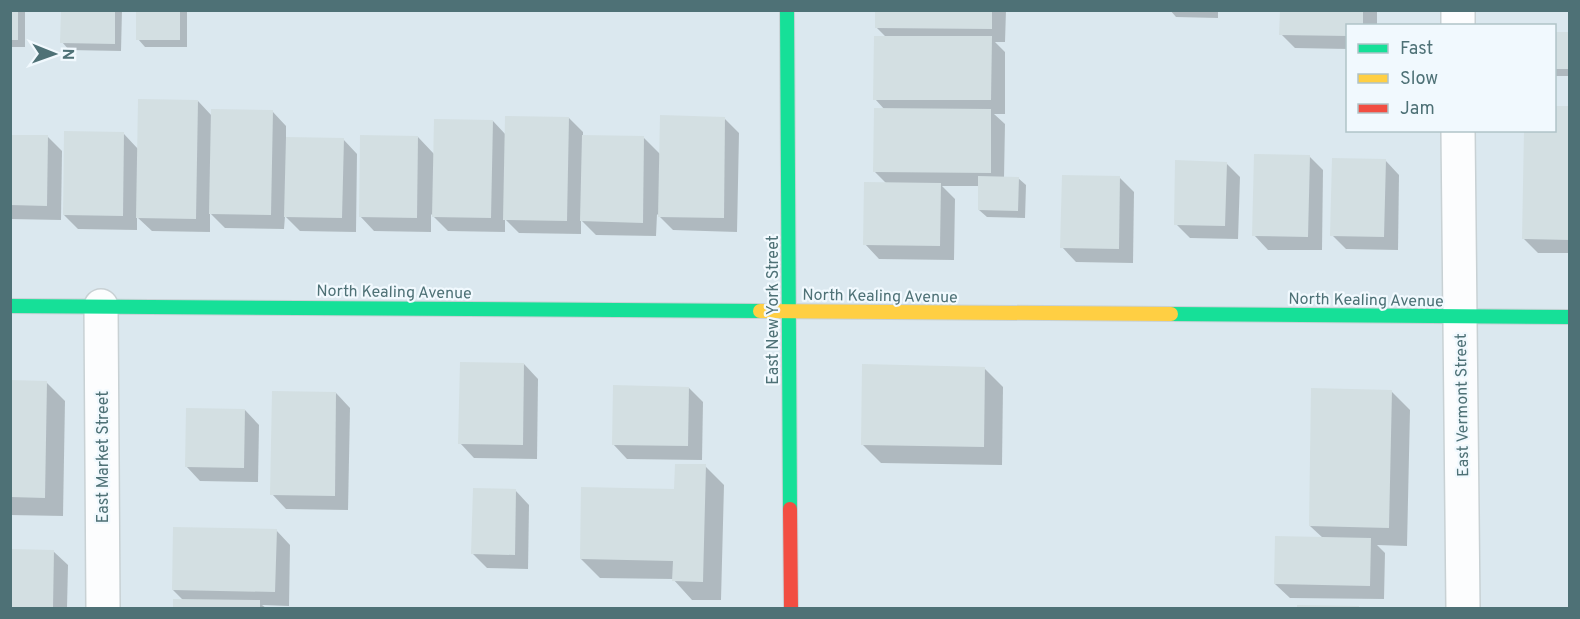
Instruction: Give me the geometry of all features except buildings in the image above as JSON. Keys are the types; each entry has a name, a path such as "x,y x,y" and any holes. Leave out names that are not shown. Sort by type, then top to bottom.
{"street":[{"name":"East New York Street","path":"787,10 791,609"},
{"name":"East Vermont Street","path":"1458,132 1463,609"},
{"name":"North Kealing Avenue","path":"10,306 1569,317"},
{"name":"East Market Street","path":"101,306 103,609"}],"shaded area":[{"path":"10,11 1569,11 1569,608 11,608"}],"traffic: fast":[{"path":"787,10 790,509"},
{"path":"10,306 760,311"},
{"path":"1171,314 1570,317"}],"traffic: slow":[{"path":"760,311 1171,314"}],"traffic: jam":[{"path":"790,509 791,608"}]}
